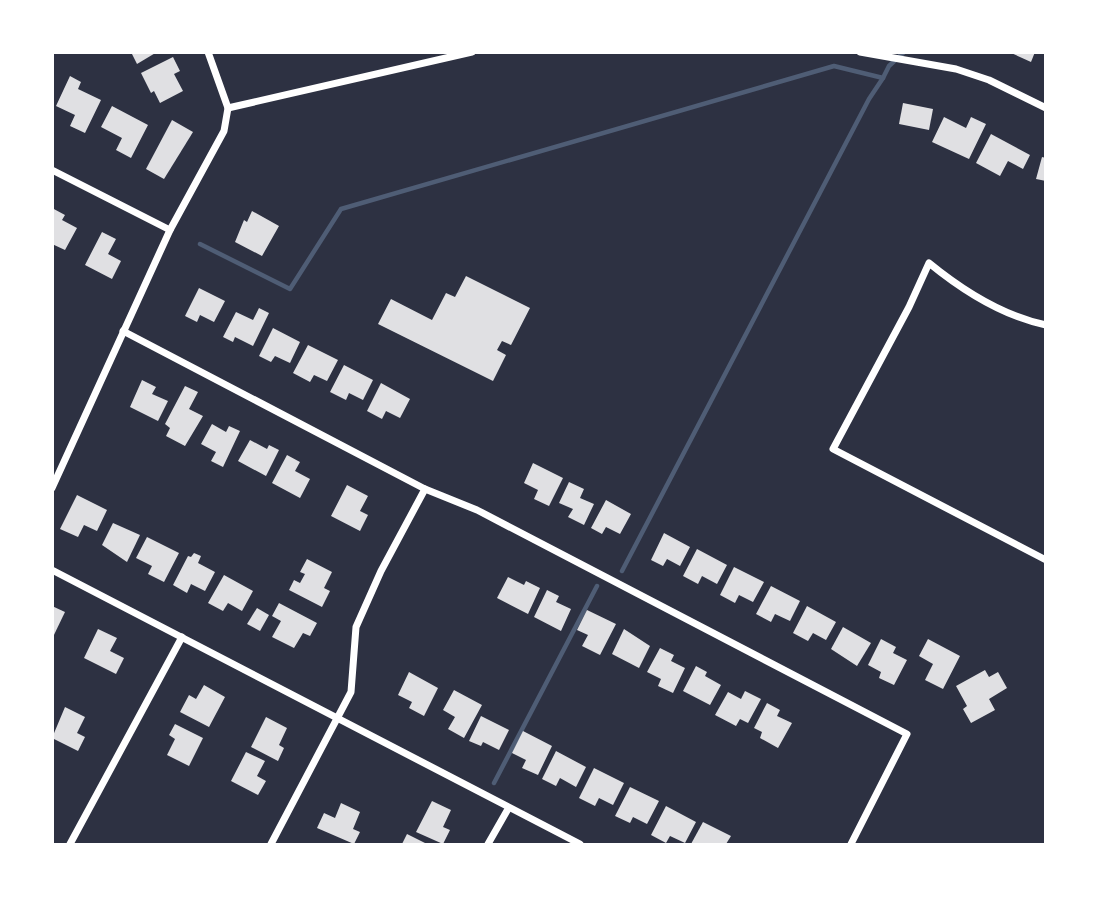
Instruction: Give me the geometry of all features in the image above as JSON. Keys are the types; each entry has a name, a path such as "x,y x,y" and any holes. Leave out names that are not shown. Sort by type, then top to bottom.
{"street":[{"path":"52,488 170,230 224,131 228,108 208,52"},
{"path":"228,108 472,52"},
{"path":"860,52 956,69 989,80 1045,108"},
{"path":"920,63 925,52"},
{"path":"52,170 170,230"},
{"path":"1045,325 994,305 950,281 929,263 909,307 833,449 1045,560"},
{"path":"123,331 425,489 477,510 907,734 851,845"},
{"path":"271,845 351,692 356,627 382,570 425,489"},
{"path":"52,570 580,845"},
{"path":"70,845 181,637"},
{"path":"488,845 508,809"}],"building":[{"path":"131,52 157,52 137,64"},
{"path":"1009,52 1035,52 1031,62"},
{"path":"173,57 180,71 174,74 183,91 160,103 154,91 151,93 141,73"},
{"path":"70,76 81,82 78,89 101,100 85,133 70,126 75,115 56,106"},
{"path":"903,103 933,109 929,130 899,124"},
{"path":"112,106 148,125 131,158 116,150 122,138 101,127"},
{"path":"944,117 966,128 971,117 986,124 969,159 932,142"},
{"path":"172,120 193,132 164,179 146,169"},
{"path":"991,134 1030,155 1023,169 1008,161 1000,176 976,163"},
{"path":"1042,157 1046,158 1046,181 1036,179"},
{"path":"52,208 65,215 62,220 77,228 65,250 52,244"},
{"path":"252,211 279,226 262,256 235,242 244,220 247,222"},
{"path":"102,232 116,239 108,254 121,261 112,279 85,265"},
{"path":"466,276 530,308 511,345 502,341 497,350 506,355 493,381 378,324 391,299 432,320 446,293 455,297"},
{"path":"199,288 225,301 214,322 200,315 197,322 185,316"},
{"path":"259,308 269,313 253,346 235,337 233,342 223,337 236,312 253,320"},
{"path":"273,328 300,342 290,363 275,356 271,362 259,356"},
{"path":"308,345 338,360 327,381 314,375 310,382 293,373"},
{"path":"344,365 373,380 363,400 349,393 346,400 330,392"},
{"path":"142,380 156,387 152,394 168,401 158,421 130,407"},
{"path":"381,383 410,399 400,418 386,411 382,419 367,411"},
{"path":"185,386 198,392 189,409 203,416 185,446 166,436 170,428 165,424"},
{"path":"212,424 226,432 229,426 240,431 223,467 211,461 216,452 201,444"},
{"path":"250,440 267,449 269,445 279,450 266,476 238,461"},
{"path":"287,455 300,462 295,471 310,479 300,498 272,483"},
{"path":"533,463 563,478 549,506 534,499 538,490 524,483"},
{"path":"569,482 584,489 580,498 594,504 584,525 568,517 573,509 559,503"},
{"path":"347,485 368,496 360,511 368,515 360,531 331,516"},
{"path":"77,495 107,510 97,531 84,525 78,537 60,529"},
{"path":"606,500 631,514 620,534 606,527 602,534 591,528"},
{"path":"113,523 140,535 127,562 102,545"},
{"path":"664,533 690,547 680,566 667,559 663,566 651,560"},
{"path":"147,537 179,553 164,582 148,574 152,566 136,558"},
{"path":"697,549 727,565 717,584 702,576 698,584 683,576"},
{"path":"194,553 201,556 198,563 215,572 205,591 191,584 187,593 173,585 188,556 191,557"},
{"path":"307,559 332,572 324,588 330,591 322,607 289,590 294,580 300,583 305,574 300,572"},
{"path":"734,567 764,582 753,602 739,595 735,603 720,595"},
{"path":"224,575 253,591 242,611 228,603 223,611 208,603"},
{"path":"508,577 524,585 526,581 540,588 528,614 497,598"},
{"path":"771,586 800,601 790,621 775,614 771,622 756,614"},
{"path":"547,590 559,596 556,602 571,609 561,631 534,617"},
{"path":"279,603 317,623 310,636 303,633 294,648 272,637 281,621 272,616"},
{"path":"52,606 65,612 52,639"},
{"path":"807,606 836,622 826,640 813,633 808,641 793,633"},
{"path":"257,608 269,615 260,631 247,624"},
{"path":"587,610 616,624 600,655 582,646 588,635 577,630"},
{"path":"843,627 871,643 857,666 831,649"},
{"path":"98,629 117,638 110,651 124,658 116,674 84,658"},
{"path":"624,629 650,646 639,668 612,654"},
{"path":"881,639 896,647 893,653 907,660 894,685 879,678 881,672 868,665"},
{"path":"928,639 960,656 943,689 925,680 933,664 919,656"},
{"path":"660,648 674,655 671,661 685,668 673,693 658,686 661,679 647,672"},
{"path":"696,666 707,672 705,676 721,685 710,705 683,691"},
{"path":"985,670 989,677 998,672 1007,688 989,699 995,710 971,723 963,709 967,706 956,686"},
{"path":"409,672 438,688 424,716 409,708 412,702 398,695"},
{"path":"204,685 225,697 209,727 180,712 189,695 196,699"},
{"path":"454,690 482,705 464,738 448,729 455,717 443,710"},
{"path":"745,691 761,699 748,723 740,719 736,726 715,715 728,692 741,699"},
{"path":"767,703 780,710 777,716 792,723 778,748 760,738 762,732 754,728"},
{"path":"65,707 85,717 77,733 85,737 78,751 52,738"},
{"path":"481,716 509,730 499,750 483,742 481,746 469,741"},
{"path":"266,717 287,728 279,745 284,748 278,761 251,747"},
{"path":"175,724 203,738 189,766 167,755 175,739 169,735"},
{"path":"523,731 552,746 538,775 522,768 526,760 512,753"},
{"path":"556,751 586,767 576,787 560,778 556,786 542,779"},
{"path":"246,752 265,761 257,776 266,781 258,795 231,781"},
{"path":"594,768 624,783 613,805 599,798 595,806 579,798"},
{"path":"630,787 659,801 647,824 633,817 630,823 615,816"},
{"path":"432,801 451,810 443,827 450,830 443,844 416,832"},
{"path":"341,803 360,812 353,829 360,832 354,844 317,828 324,813 335,818"},
{"path":"666,806 696,822 685,843 670,836 666,843 651,835"},
{"path":"703,822 731,836 726,844 691,844"},
{"path":"407,834 427,844 402,844"}],"waterway":[{"path":"200,244 290,289 341,209 834,66 883,78 889,66 904,52"},
{"path":"622,571 869,99 883,78"},
{"path":"494,783 597,586"}]}
